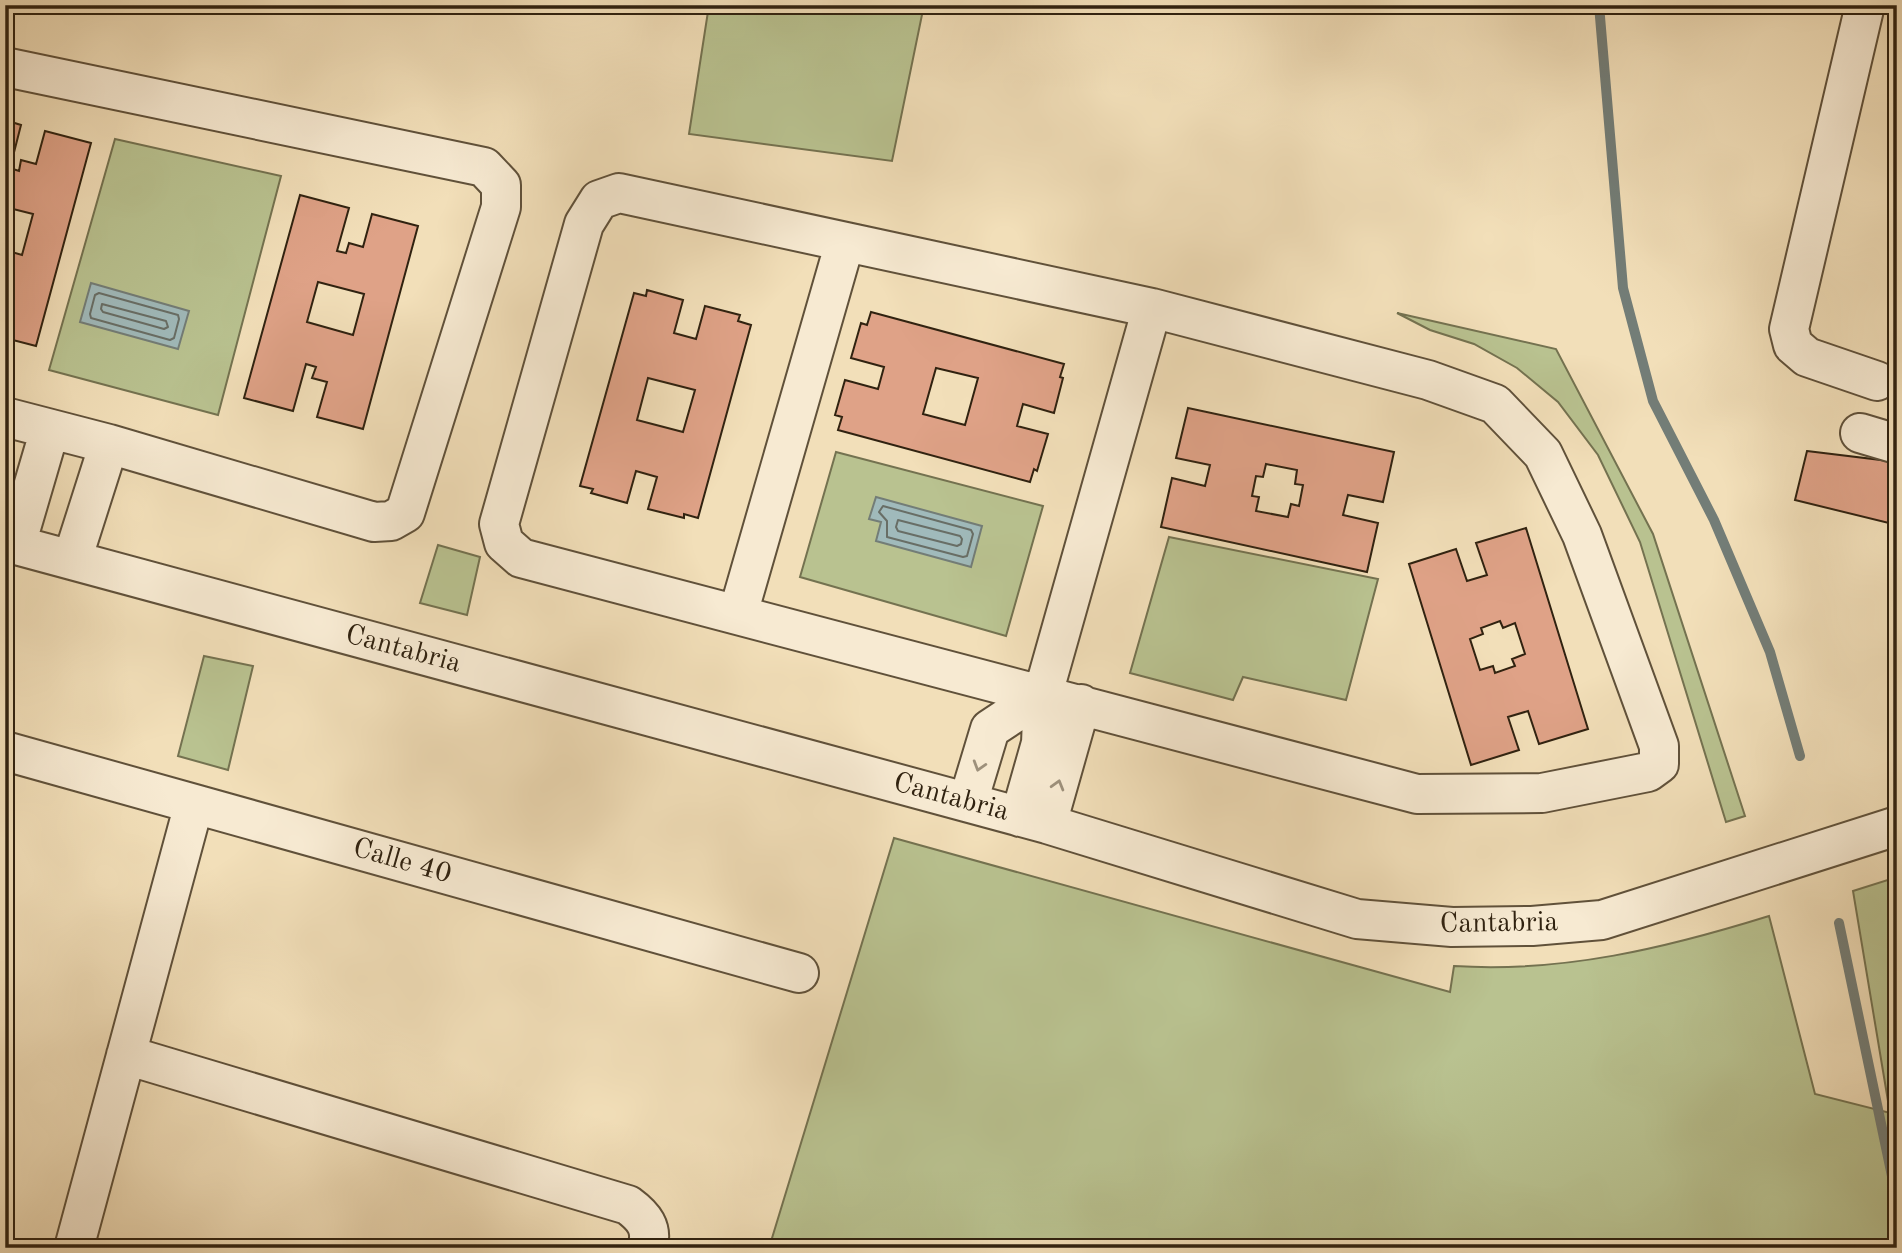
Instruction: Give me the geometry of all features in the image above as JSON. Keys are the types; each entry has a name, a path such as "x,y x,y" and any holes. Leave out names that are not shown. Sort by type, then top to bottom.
{"street":[{"path":"1865,5 1789,329 1793,345 1807,357 1877,381"},
{"path":"5,67 484,167 501,185 501,207 405,513 391,521 374,522 5,417"},
{"path":"619,193 1152,308 1428,380 1496,404 1543,454 1581,535 1659,746 1658,764 1648,772 1542,793 1417,794 521,558 504,542 499,524 584,224 599,200 619,193"},
{"path":"738,614 845,242"},
{"path":"1034,820 1043,694 1152,308"},
{"path":"11,543 50,429"},
{"path":"1860,433 1897,444"},
{"path":"80,562 118,447"},
{"name":"Cantabria","path":"11,543 1034,820 1357,919 1452,927 1532,926 1602,920 1897,826"},
{"path":"968,802 990,729 1043,694"},
{"path":"1034,820 1081,704"},
{"name":"Calle 40","path":"5,751 799,973"},
{"path":"74,1248 194,804"},
{"path":"126,1055 628,1205 645,1232"}],"green space":[{"path":"709,5 924,5 892,161 689,134"},
{"path":"115,139 281,176 218,415 49,370"},
{"path":"1397,313 1556,349 1653,534 1745,816 1726,822 1640,542 1598,455 1558,402 1517,368 1474,344 1430,330"},
{"path":"836,452 1043,506 1006,636 800,577"},
{"path":"1169,537 1378,579 1346,700 1243,677 1233,700 1130,673"},
{"path":"438,545 480,557 467,615 420,603"},
{"path":"204,656 253,666 228,770 178,756"},
{"path":"894,838 1450,992 1454,966 1535,966 1614,956 1769,916 1815,1094 1890,1113 1853,891 1897,877 1897,1248 769,1248"}],"water":[{"path":"91,283 189,311 178,349 80,322"},
{"path":"876,497 982,526 971,567 876,541 881,522 869,519"}],"building":[{"path":"5,120 21,125 10,168 19,171 21,160 36,164 45,131 91,143 36,346 5,338 5,250 22,255 33,214 5,207"},
{"path":"300,195 349,208 337,251 346,253 349,243 363,247 372,214 418,226 363,429 317,417 327,382 312,378 316,367 306,364 293,411 244,398","holes":["318,282 364,294 353,335 307,322"]},
{"path":"647,290 683,300 674,333 696,339 705,306 740,315 738,321 751,325 698,518 684,514 684,518 648,509 657,477 636,471 627,503 591,493 593,489 580,486 634,293 646,296","holes":["648,378 695,390 683,432 637,420"]},
{"path":"871,312 1064,364 1054,413 1023,404 1017,426 1048,434 1037,471 1034,469 1030,482 838,430 842,417 835,415 845,380 878,389 884,367 851,358 861,323 867,325","holes":["936,368 978,378 965,425 923,414"]},
{"path":"1188,408 1394,452 1383,502 1348,495 1343,515 1378,523 1367,572 1161,527 1172,478 1205,486 1210,465 1176,458","holes":["1266,464 1297,470 1295,484 1303,485 1299,506 1291,504 1288,517 1256,511 1259,497 1252,496 1256,476 1263,477"]},
{"path":"1807,451 1897,462 1897,525 1795,500"},
{"path":"1526,528 1588,729 1539,744 1528,711 1508,717 1519,750 1471,765 1409,564 1456,549 1467,581 1487,575 1476,543","holes":["1500,621 1503,628 1515,623 1525,654 1512,659 1515,666 1495,673 1493,666 1480,670 1470,639 1483,634 1481,628"]},
{"path":"1897,660 1897,683 1892,681"}],"waterway":[{"path":"1599,5 1623,288 1653,401 1714,520 1770,652 1800,756"},
{"path":"1839,923 1897,1200"}]}
